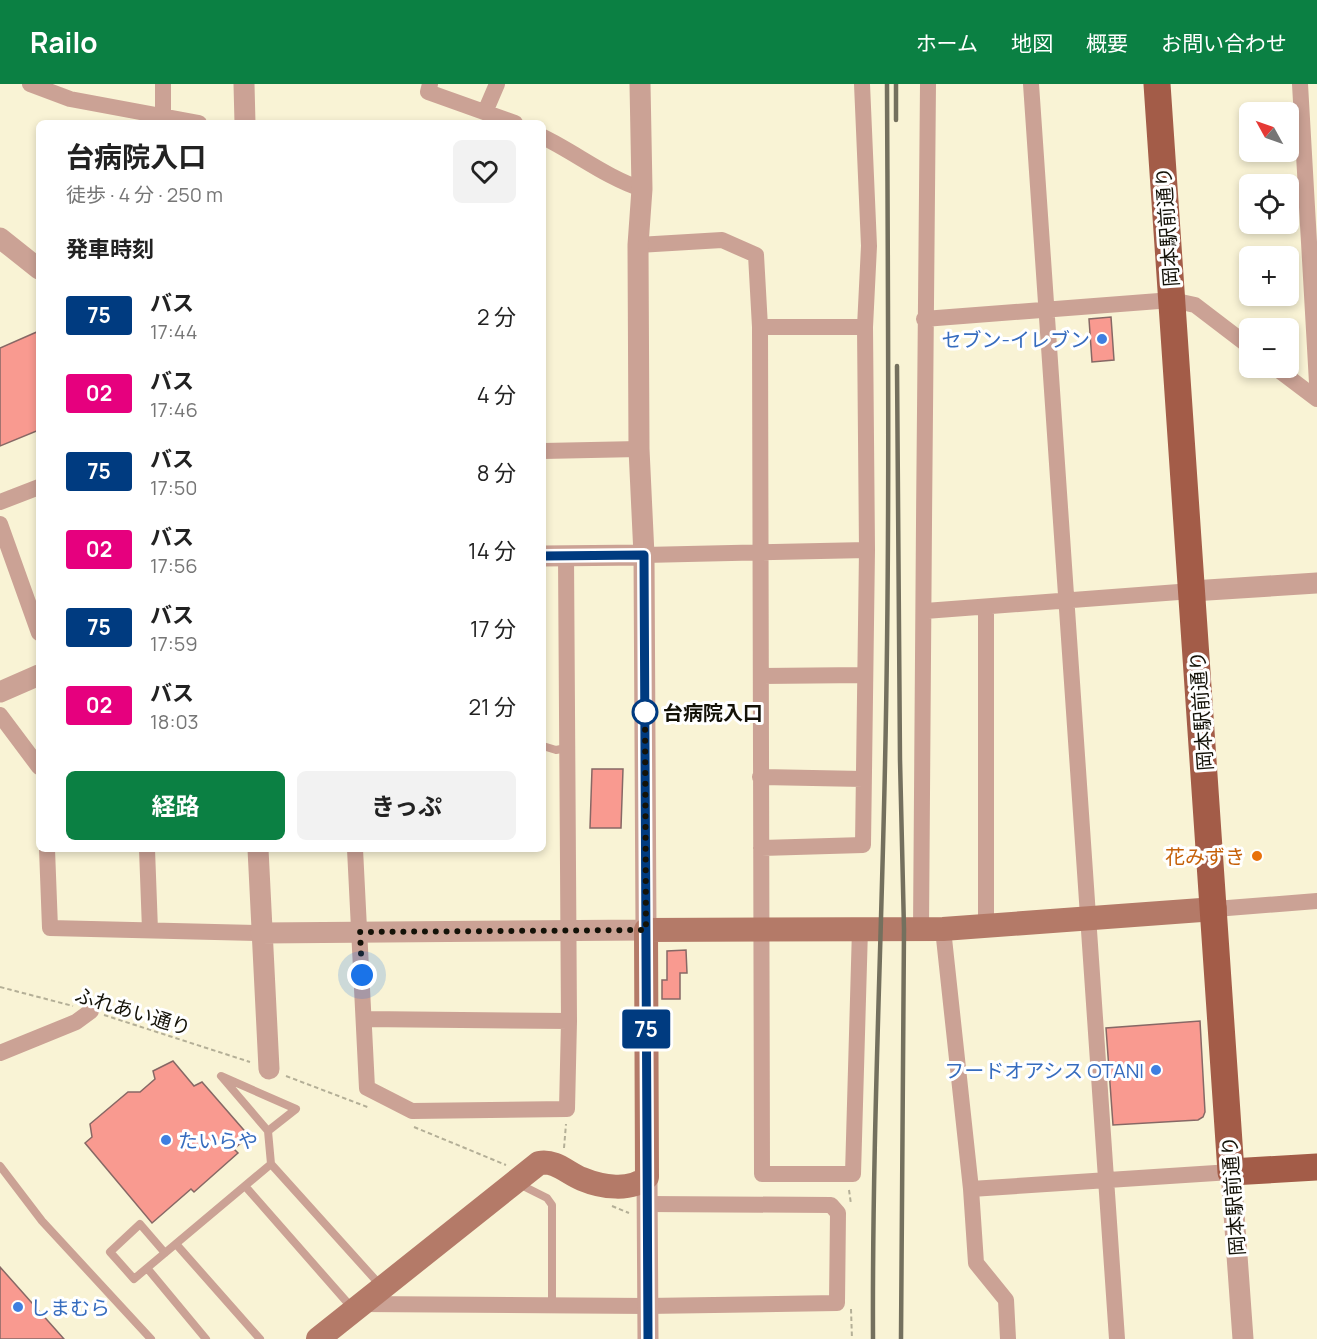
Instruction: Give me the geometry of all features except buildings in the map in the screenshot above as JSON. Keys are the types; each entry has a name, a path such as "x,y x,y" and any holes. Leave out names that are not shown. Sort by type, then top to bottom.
{"main road":[{"name":"岡本駅前通り","path":"1157,84 1215,909 1231,1172"},
{"path":"318,1339 538,1163 546,1161 560,1166 581,1179 604,1185 629,1185 647,1177 646,930 932,929 1215,909"},
{"path":"1231,1172 1317,1167"}],"street":[{"path":"30,84 70,99 181,120"},
{"path":"163,84 163,117"},
{"path":"244,84 245,120"},
{"path":"430,84 428,92 507,120"},
{"path":"485,112 497,84"},
{"path":"47,852 50,928 261,933 646,930 644,555 639,450 638,245 642,189 640,84"},
{"path":"761,848 863,845 867,550 866,327 869,246 862,84"},
{"path":"928,84 924,320 925,611 932,929 971,1190 976,1263 1006,1300 1008,1339"},
{"path":"1031,84 1108,1181 1117,1339"},
{"path":"1300,84 1310,131 1317,383"},
{"path":"546,138 577,153 625,184 642,189"},
{"path":"0,238 36,267"},
{"path":"638,245 722,240 756,255 760,327 761,848 759,931 762,1173 853,1174 860,929"},
{"path":"924,320 1172,300 1195,305 1239,339"},
{"path":"760,327 866,327"},
{"path":"1289,378 1317,399"},
{"path":"546,451 639,450"},
{"path":"0,502 36,488"},
{"path":"0,524 36,625"},
{"path":"546,556 867,550"},
{"path":"356,852 367,1088 412,1110 567,1109 569,1021 566,748 567,556"},
{"path":"925,611 1317,583"},
{"path":"986,607 986,926"},
{"path":"760,676 865,675"},
{"path":"0,692 36,676"},
{"path":"0,715 36,762"},
{"path":"760,777 863,779"},
{"path":"147,852 150,930"},
{"path":"258,852 263,1067"},
{"path":"1215,909 1317,901"},
{"path":"0,1053 76,1022 91,1011"},
{"path":"364,1018 569,1021"},
{"path":"971,1190 1231,1172"},
{"name":"岡本駅前通り","path":"1231,1172 1243,1339"},
{"path":"647,1177 648,1339"},
{"path":"356,1307 837,1303 838,1213 835,1208 825,1203 648,1204"}],"lane":[{"path":"546,747 556,750 566,748"},
{"path":"268,1131 296,1109 221,1076 268,1131 271,1164 382,1287"},
{"path":"165,1252 140,1224 110,1252 134,1279 271,1164"},
{"path":"0,1166 42,1221 151,1339"},
{"path":"513,1181 547,1198 552,1205 552,1305"},
{"path":"245,1186 356,1307"},
{"path":"176,1244 260,1339"},
{"path":"147,1268 206,1339"}],"path":[{"name":"ふれあい通り","path":"0,987 91,1011 263,1067"},
{"path":"560,1166 566,1141 567,1109"},
{"path":"839,1190 850,1190 851,1213"},
{"path":"851,1302 852,1339"}],"railway":[{"path":"873,1339 874,1196 888,595 887,84"},
{"path":"896,84 896,120"},
{"path":"897,366 900,760 904,929 901,1339"}],"bus line":[{"name":"75","path":"546,556 644,555 648,1339"}],"place":[{"name":"セブン-イレブン","path":"1102,339"},
{"name":"台病院入口","path":"645,712"},
{"name":"花みずき","path":"1257,856"},
{"name":"フードオアシス OTANI","path":"1156,1070"},
{"name":"たいらや","path":"166,1140"},
{"name":"しまむら","path":"18,1307"}],"route":[{"path":"362,975 360,932 646,930 645,712"}]}
